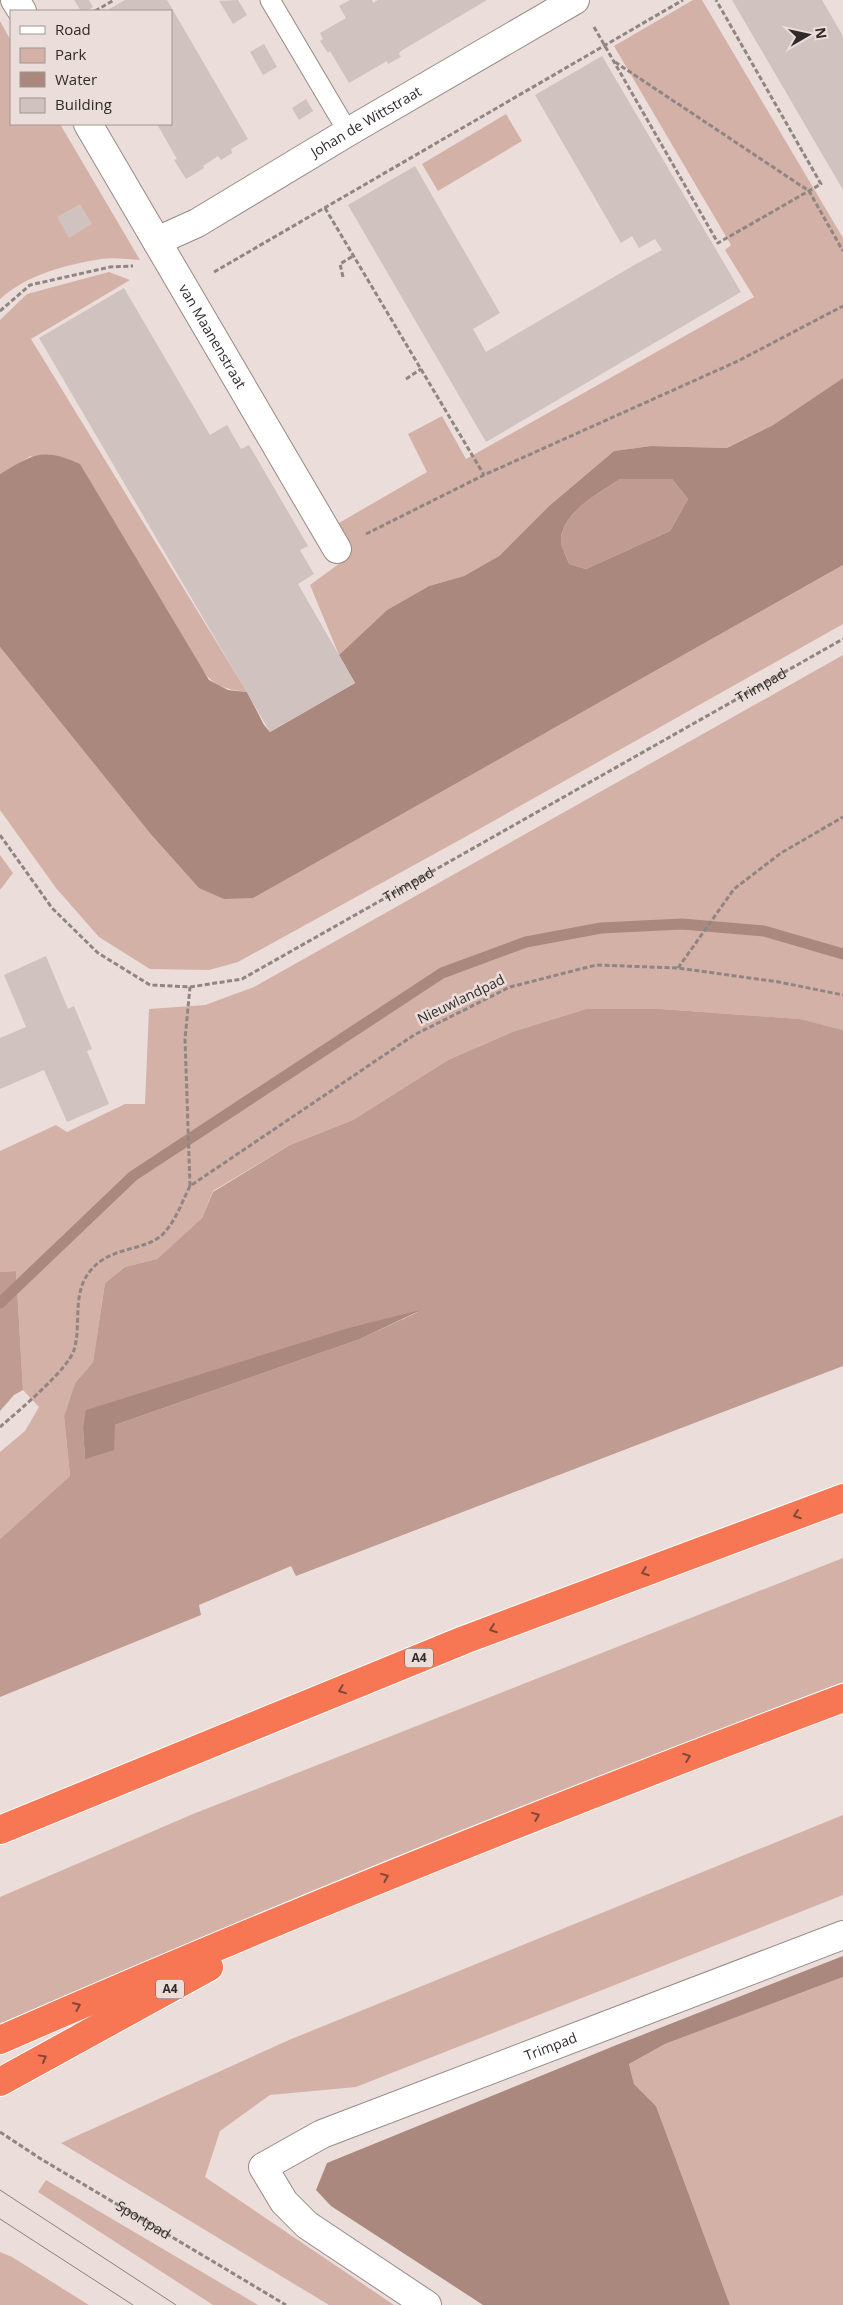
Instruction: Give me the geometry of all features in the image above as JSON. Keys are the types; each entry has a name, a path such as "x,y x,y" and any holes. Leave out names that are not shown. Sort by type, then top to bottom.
{"highway":[{"name":"A4","path":"0,1830 464,1640 843,1498"},
{"name":"A4","path":"0,2040 340,1895 634,1777 843,1698"},
{"name":"A4","path":"0,2082 340,1895"}],"street":[{"name":"Johan de Wittstraat","path":"157,241 197,223 348,132 575,0"},
{"name":"van Maanenstraat","path":"89,125 337,549"},
{"name":"Trimpad","path":"427,2305 307,2225 284,2202 263,2167 322,2134 843,1935"}],"lane":[{"path":"270,0 348,132"}],"path":[{"path":"97,10 114,0"},
{"path":"185,289 683,0"},
{"path":"592,22 718,243 821,184 716,0"},
{"path":"615,62 809,191 843,251"},
{"path":"325,208 484,475"},
{"path":"0,311 30,285 110,267 146,266 157,241"},
{"path":"343,277 340,264 354,256"},
{"path":"337,549 484,475 738,361 843,306"},
{"path":"406,379 421,369"},
{"name":"Trimpad","path":"0,835 52,908 98,953 150,985 190,987 242,979 843,639"},
{"path":"678,968 734,889 781,853 843,817"},
{"name":"Nieuwlandpad","path":"190,1186 414,1035 510,987 596,965 678,968 779,982 843,995"},
{"path":"0,1427 67,1364 74,1350 79,1292 89,1272 110,1254 151,1241 163,1234 173,1221 190,1186 185,1040 190,987"},
{"name":"Sportpad","path":"0,2132 41,2159 286,2305"}],"green space":[{"path":"693,0 702,0 843,238 843,378 773,425 727,448 651,446 614,451 549,506 499,556 464,576 429,586 387,610 339,655 310,585 347,558 332,527 427,472 408,434 442,416 466,459 754,297 725,250 731,245 614,46"},
{"path":"0,21 10,39 10,125 61,125 140,260 106,258 60,268 22,283 0,299"},
{"path":"506,114 522,141 438,191 422,164"},
{"path":"109,272 130,280 31,339 247,692 220,686 209,678 31,456 0,474 0,320 27,294"},
{"path":"843,565 843,624 465,837 238,962 209,970 150,969 99,937 56,888 0,810 0,647 149,832 547,732"},
{"path":"843,655 843,1030 799,1019 661,1009 586,1009 512,1032 448,1060 353,1120 290,1145 213,1191 202,1218 157,1259 125,1267 105,1283 93,1362 75,1383 64,1416 70,1476 0,1539 0,1452 25,1431 39,1407 23,1390 16,1271 0,1272 0,1151 56,1125 67,1132 125,1104 145,1104 149,1009 205,1005 254,987"},
{"path":"0,855 13,873 0,890"},
{"path":"843,1558 843,1682 116,1975 0,2025 0,1897 193,1814"},
{"path":"843,1815 843,1895 356,2087 270,2095 220,2131 205,2177 394,2305 329,2305 61,2143 289,2040"},
{"path":"843,1977 843,2305 730,2305 656,2106 634,2084 629,2064 665,2044"},
{"path":"46,2180 258,2305 213,2305 38,2192"},
{"path":"0,2252 12,2257 89,2305 0,2305"}],"shaded area":[{"path":"620,479 672,479 688,499 670,531 586,569 569,564 561,538 569,519 575,511"},
{"path":"586,1009 661,1009 800,1019 843,1030 843,1366 296,1576 291,1566 199,1605 201,1615 0,1697 0,1539 70,1476 64,1416 75,1383 93,1362 105,1283 125,1267 157,1259 202,1218 213,1192 290,1145 353,1120 448,1060 512,1032","holes":["418,1312 360,1339 115,1425 85,1458 83,1428 355,1326"]},
{"path":"16,1271 23,1390 14,1395 0,1411 0,1272"}],"water":[{"path":"843,378 843,565 253,898 224,899 199,888 149,832 0,647 0,474 38,455 57,456 80,464 209,680 228,690 247,692 264,725 270,732 355,683 339,655 387,610 429,586 464,576 499,556 549,506 614,451 651,446 727,448 773,425","holes":["620,479 672,479 688,499 670,531 586,569 569,564 561,538 564,528 575,511"]},
{"path":"421,1310 360,1339 115,1425 114,1450 85,1459 83,1428 86,1410 355,1326"},
{"path":"843,1956 843,1977 665,2044 629,2064 634,2084 656,2106 730,2305 483,2305 331,2206 316,2190 327,2163 614,2046"}],"building":[{"path":"74,0 89,0 93,7 88,10 80,10"},
{"path":"125,0 167,0 248,139 231,149 232,153 221,160 218,156 203,166 204,168 186,179 174,160 177,159 158,125 172,125 172,10 108,10"},
{"path":"238,0 247,15 233,24 219,1"},
{"path":"350,0 372,0 373,3 378,0 487,0 401,51 399,54 401,57 388,64 387,61 349,83 330,51 328,53 320,41 323,39 320,33 346,18 339,6"},
{"path":"732,0 822,0 843,36 843,190"},
{"path":"264,44 277,67 263,75 250,52"},
{"path":"602,56 741,292 486,442 348,205 415,166 500,313 473,329 486,352 662,250 655,239 639,248 632,236 621,243 535,95"},
{"path":"306,99 313,111 299,120 292,108"},
{"path":"80,204 92,224 69,238 57,217"},
{"path":"124,288 210,435 227,425 241,449 249,445 308,546 300,550 314,574 298,584 355,683 270,732 39,338"},
{"path":"46,956 68,1009 74,1006 92,1049 87,1051 109,1104 67,1122 44,1070 0,1089 0,1038 26,1027 4,975"}],"waterway":[{"path":"0,1303 133,1176 442,973 526,942 601,928 682,924 764,931 843,954"}],"tram line":[{"path":"0,2190 176,2305"},
{"path":"0,2219 133,2305"}]}
